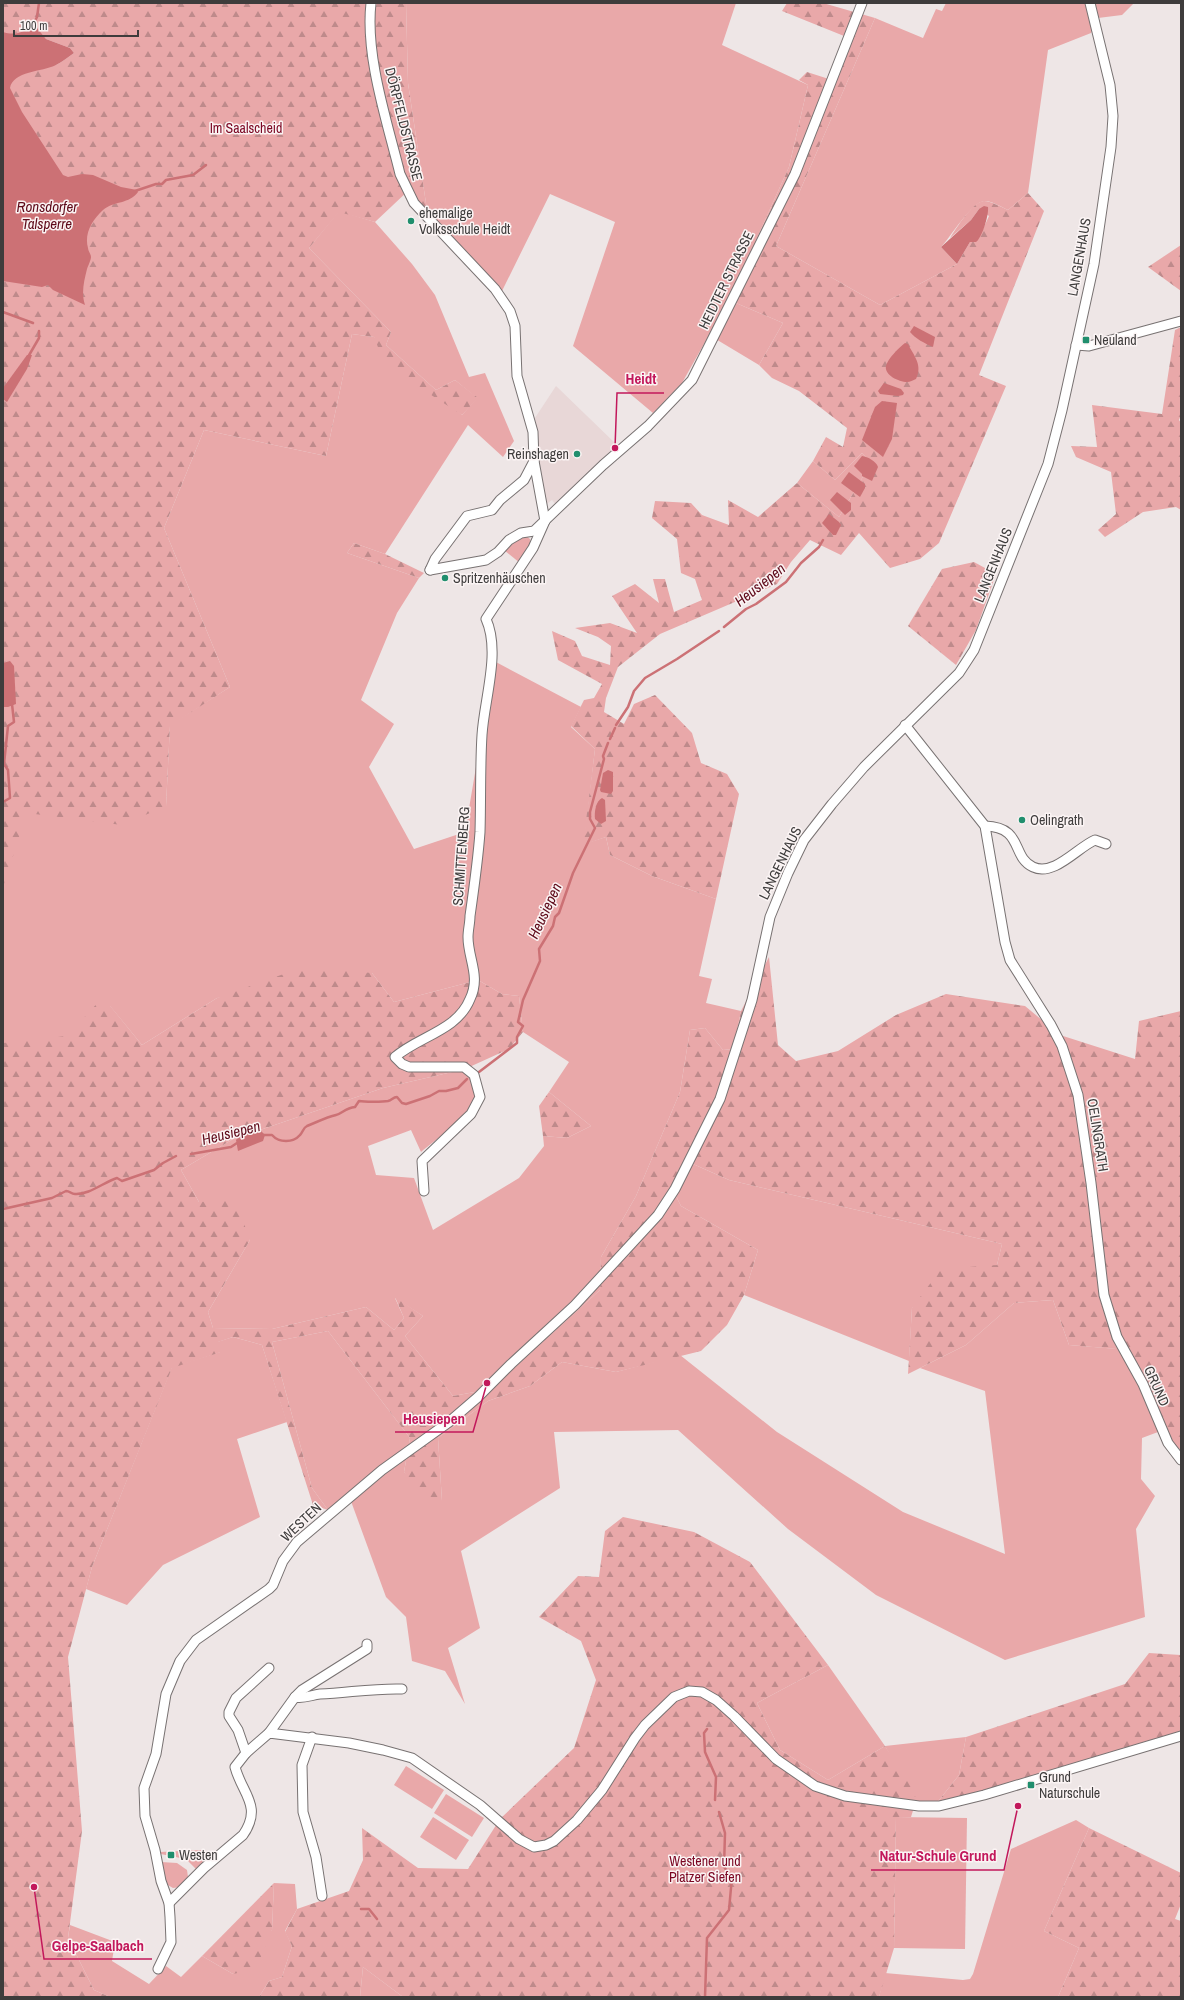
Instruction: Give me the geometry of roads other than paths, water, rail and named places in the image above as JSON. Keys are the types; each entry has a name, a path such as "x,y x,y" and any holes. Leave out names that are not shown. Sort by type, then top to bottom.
{"street":[{"name":"DÖRPFELDSTRASSE","path":"371,3 368,23 371,50 400,174 414,203 490,283 502,297 510,311 515,326 517,376 533,432 534,461 545,521"},
{"name":"HEIDTER STRASSE","path":"545,521 603,465 648,426 692,380 795,174 862,3"},
{"name":"LANGENHAUS","path":"742,1033 770,917 776,900 804,840 860,772 905,725 959,673 974,650 1048,464 1062,410 1094,264 1114,116 1110,85 1090,3"},
{"path":"1076,345 1089,346 1181,321"},
{"path":"534,461 524,480 500,500 492,510 467,516 435,559 430,570 486,560 498,552 509,540 520,533 534,531 545,521"},
{"name":"SCHMITTENBERG","path":"424,1191 422,1161 470,1114 479,1101 478,1085 474,1075 464,1067 409,1067 402,1064 395,1057 404,1049 443,1029 453,1022 464,1011 473,993 474,966 468,936 480,831 479,787 482,733 491,665 492,642 486,619 533,548 545,521"},
{"name":"OELINGRATH","path":"905,725 984,826 1005,942 1010,960 1051,1025 1062,1046 1078,1096 1091,1183 1104,1295 1112,1322"},
{"path":"984,826 1004,830 1009,834 1028,864 1038,868 1056,865 1096,840 1106,844"},
{"name":"WESTEN","path":"158,1969 171,1942 169,1903 161,1881 155,1850 145,1816 144,1788 156,1754 166,1694 180,1661 196,1640 270,1589 287,1554 297,1542 382,1470 468,1406 586,1294 645,1231 666,1205 720,1099 742,1033"},
{"name":"GRUND","path":"1112,1322 1124,1353 1143,1384 1161,1430 1168,1443 1181,1460"},
{"path":"169,1903 204,1868 243,1836 248,1829 251,1815 250,1799 235,1767 246,1753 269,1732 302,1690 367,1649 367,1644"},
{"path":"246,1753 238,1730 229,1716 229,1712 236,1698 269,1668"},
{"path":"296,1697 301,1699 319,1694 335,1695 352,1690 374,1688 402,1689"},
{"path":"269,1732 383,1750 412,1758 493,1816 528,1846 540,1847 554,1841 577,1820 602,1790 645,1725 674,1697 689,1691 702,1692 716,1700 734,1716 776,1759 816,1786 845,1796 884,1800 914,1806 939,1806 984,1795 1181,1736"},
{"path":"312,1738 302,1765 303,1812 316,1857 322,1896"}],"water":[{"name":"Ronsdorfer Talsperre","path":"34,24 46,39 70,48 74,53 56,65 22,75 12,82 10,88 22,112 63,175 68,177 82,174 93,175 121,187 137,190 138,192 131,199 107,207 95,218 92,223 87,238 88,249 91,257 83,287 85,305 53,290 48,285 42,287 3,281 3,32 12,34 20,32"},
{"path":"984,206 988,207 988,211 981,236 976,242 970,242 957,264 941,247 971,220 979,209"},
{"path":"914,326 935,337 933,347 920,341 910,332"},
{"path":"905,343 908,344 915,357 919,369 916,379 907,382 900,381 893,377 887,372 886,369 889,360"},
{"path":"27,355 32,355 27,369 7,402 3,399 3,388"},
{"path":"884,383 901,389 904,393 903,395 898,396 880,394 878,391"},
{"path":"882,401 897,403 892,439 883,457 862,440 875,407"},
{"path":"862,456 872,460 878,467 872,481 862,476 862,474 854,466"},
{"path":"849,472 865,484 865,488 860,497 841,483"},
{"path":"837,492 851,503 851,510 845,515 830,500"},
{"path":"829,514 841,525 836,535 833,535 822,523"},
{"path":"10,661 14,666 16,704 3,707 3,663"},
{"path":"608,770 613,772 613,791 611,794 601,792 600,790 603,773"},
{"path":"602,798 605,800 606,821 601,824 595,819 595,813 597,804"},
{"path":"260,1130 265,1135 263,1141 238,1151 236,1140 240,1135"}],"waterway":[{"path":"33,25 37,17 39,3"},
{"path":"135,191 156,184 162,184 166,180 193,175 206,165"},
{"path":"3,312 33,323"},
{"path":"28,357 39,338 39,331"},
{"name":"Heusiepen","path":"724,627 746,609 756,604 786,582 801,563 819,547 823,540"},
{"name":"Heusiepen","path":"616,725 628,707 634,691 645,678 719,631"},
{"path":"3,802 10,798 8,770 4,764 8,726 14,722 12,704"},
{"name":"Heusiepen","path":"610,739 615,728"},
{"name":"Heusiepen","path":"479,1072 517,1043 517,1037 523,1026 518,1022 523,1000 540,961 539,949 553,926 555,917 559,913 573,873 595,828 590,819 590,812 604,759 603,756 608,743"},
{"name":"Heusiepen","path":"263,1135 272,1135 278,1140 282,1141 294,1140 307,1126 355,1107 359,1101 389,1101 394,1097 397,1097 402,1103 406,1104 430,1096 439,1091 458,1088 467,1079"},
{"name":"Heusiepen","path":"191,1154 231,1147 237,1143"},
{"name":"Heusiepen","path":"3,1209 52,1198 66,1191 69,1191 72,1194 80,1194 117,1178 122,1181 154,1170 176,1156"},
{"path":"707,1729 704,1733 705,1752 716,1777 715,1800"},
{"path":"705,1997 707,1938 729,1910 732,1877 724,1867 725,1833 719,1812"},
{"path":"361,1909 369,1909 377,1919"}],"place":[{"name":"ehemalige Volksschule Heidt","path":"411,221"},
{"name":"Neuland","path":"1086,340"},
{"name":"Heidt","path":"615,448"},
{"name":"Reinshagen","path":"577,454"},
{"name":"Spritzenhäuschen","path":"445,578"},
{"name":"Oelingrath","path":"1022,820"},
{"name":"Heusiepen","path":"487,1383"},
{"name":"Grund Naturschule","path":"1031,1785"},
{"name":"Natur-Schule Grund","path":"1018,1806"},
{"name":"Westen","path":"171,1855"},
{"name":"Gelpe-Saalbach","path":"34,1887"}],"park label":[{"name":"Im Saalscheid","path":"246,128"},
{"name":"Westener und Platzer Siefen","path":"705,1870"}]}
